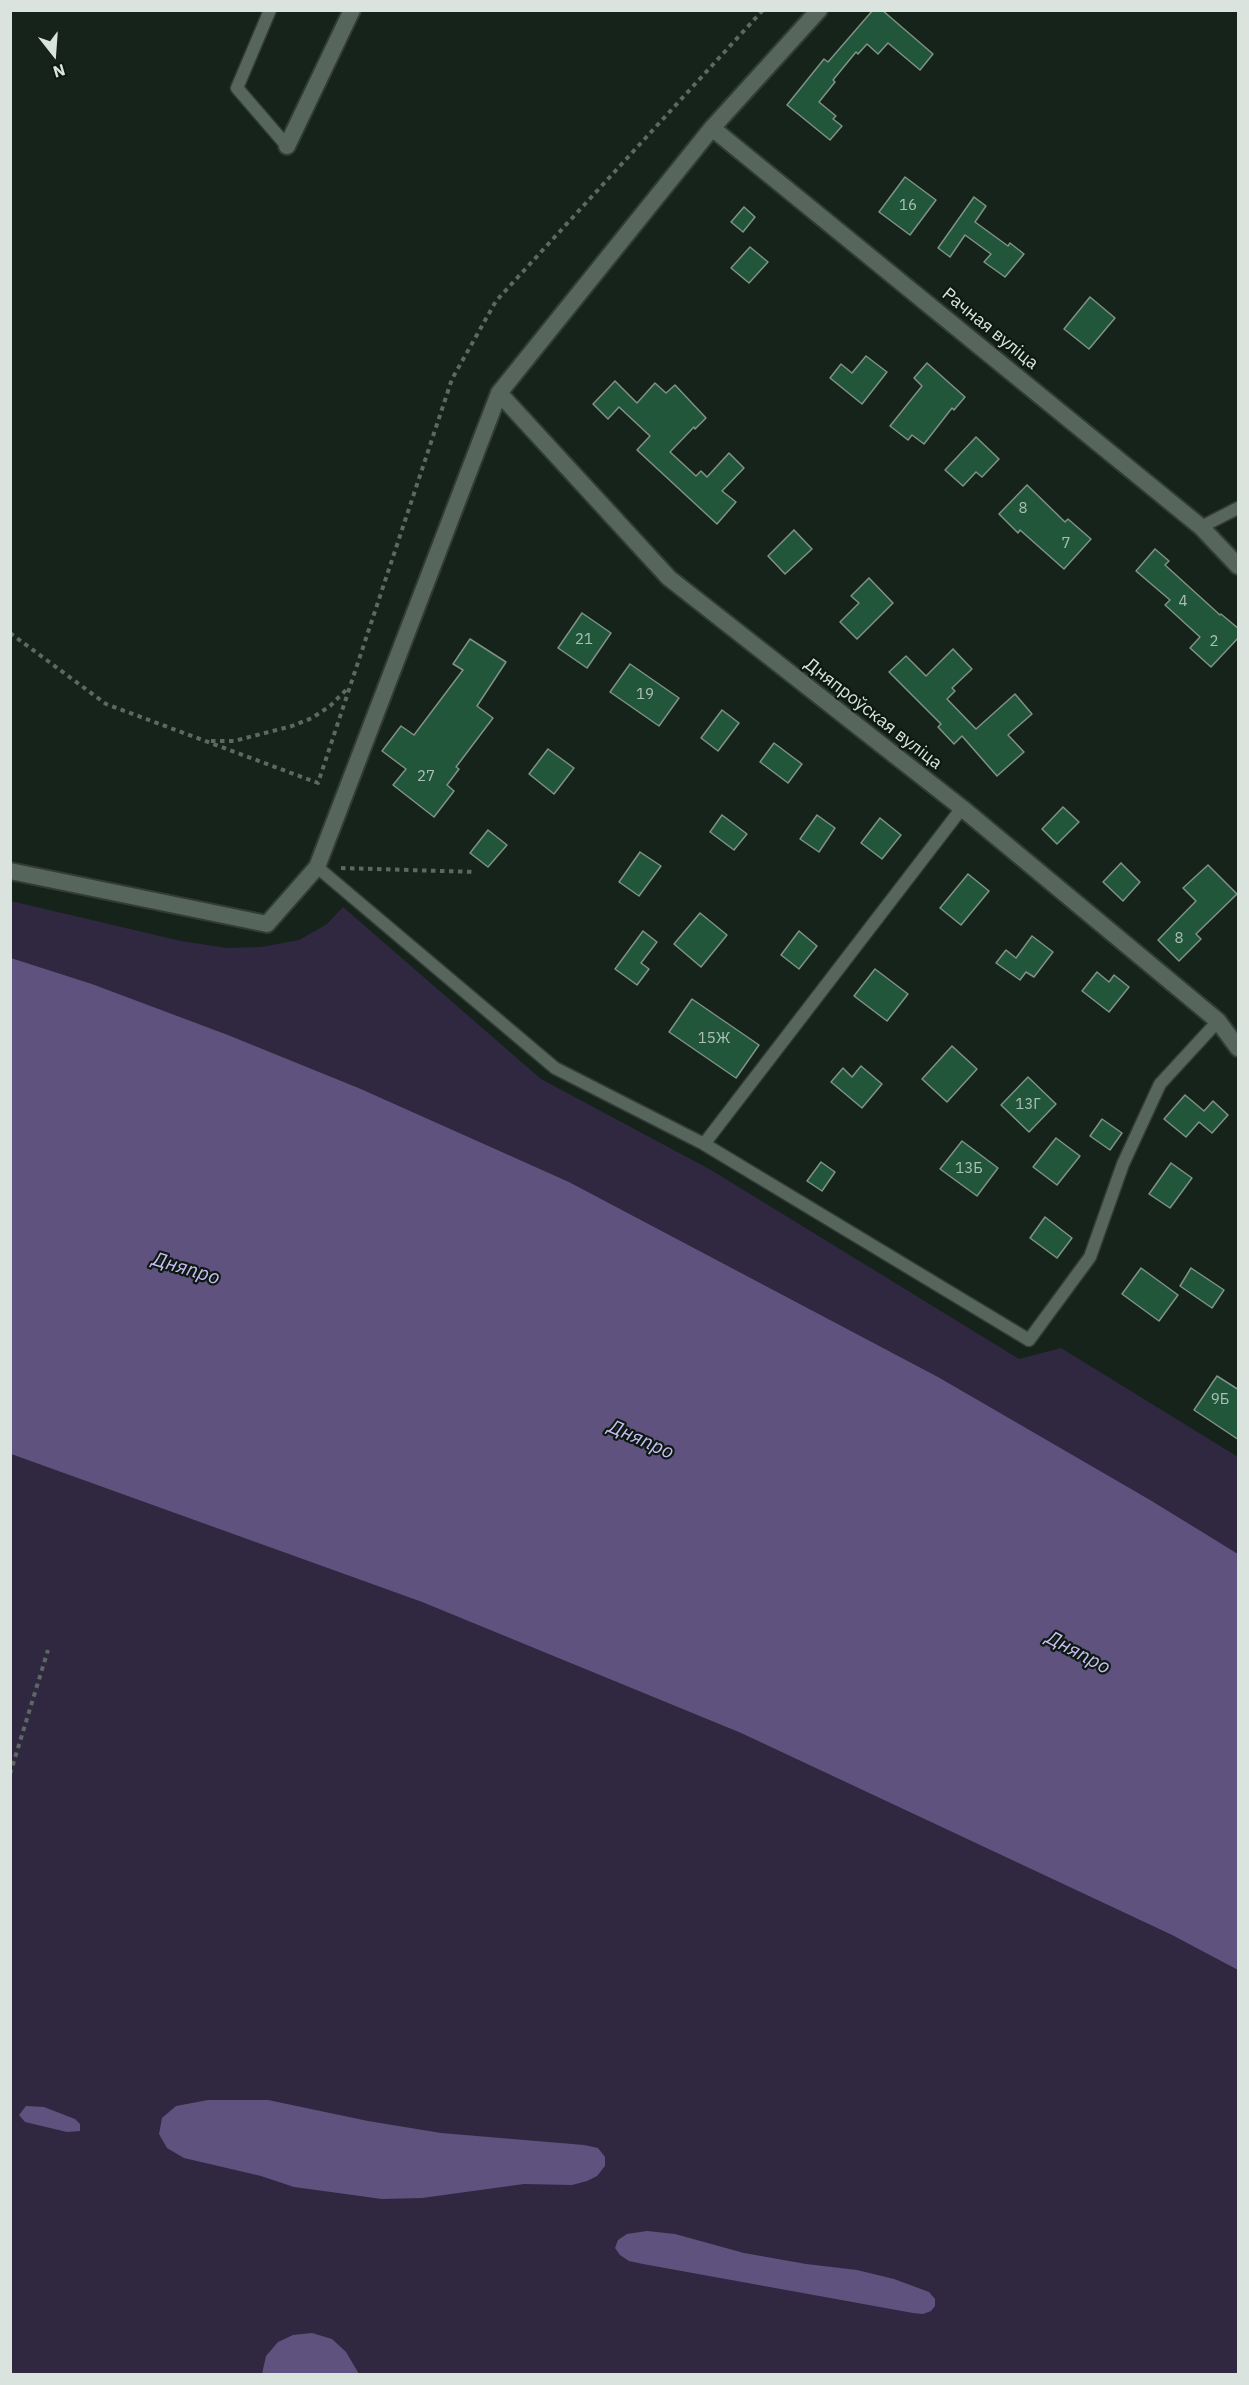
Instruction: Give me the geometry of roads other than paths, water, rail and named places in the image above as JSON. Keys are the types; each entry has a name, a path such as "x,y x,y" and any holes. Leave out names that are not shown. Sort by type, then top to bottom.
{"street":[{"path":"287,146 352,10"},
{"path":"10,871 267,924 317,867 499,393 712,128 819,10"},
{"name":"Рачная вуліца","path":"712,128 1202,527 1239,566"},
{"name":"Дняпроўская вуліца","path":"499,393 669,578 962,808 1218,1021 1239,1048"}],"lane":[{"path":"270,10 237,88 287,146"},
{"path":"1202,527 1239,508"},
{"path":"704,1144 962,808"},
{"path":"317,867 555,1068 704,1144 1029,1340 1090,1257 1123,1164 1160,1084 1218,1021"}],"water":[{"name":"Дняпро","path":"11,958 92,984 228,1035 361,1089 569,1182 938,1377 1238,1554 1238,1970 1172,1935 741,1733 422,1602 11,1454"},
{"path":"208,2100 268,2100 368,2121 441,2133 584,2145 598,2148 605,2157 605,2166 597,2176 572,2185 524,2184 422,2198 382,2199 294,2187 261,2176 184,2158 167,2148 159,2134 162,2118 176,2106"},
{"path":"26,2106 44,2107 75,2119 80,2124 80,2131 67,2132 25,2122 19,2115"},
{"path":"647,2231 675,2234 744,2253 857,2270 894,2279 929,2292 935,2299 935,2306 931,2311 923,2314 913,2313 629,2261 615,2248 618,2240 627,2234"},
{"path":"312,2333 332,2339 346,2352 359,2374 262,2374 266,2356 278,2342 293,2335"}]}
